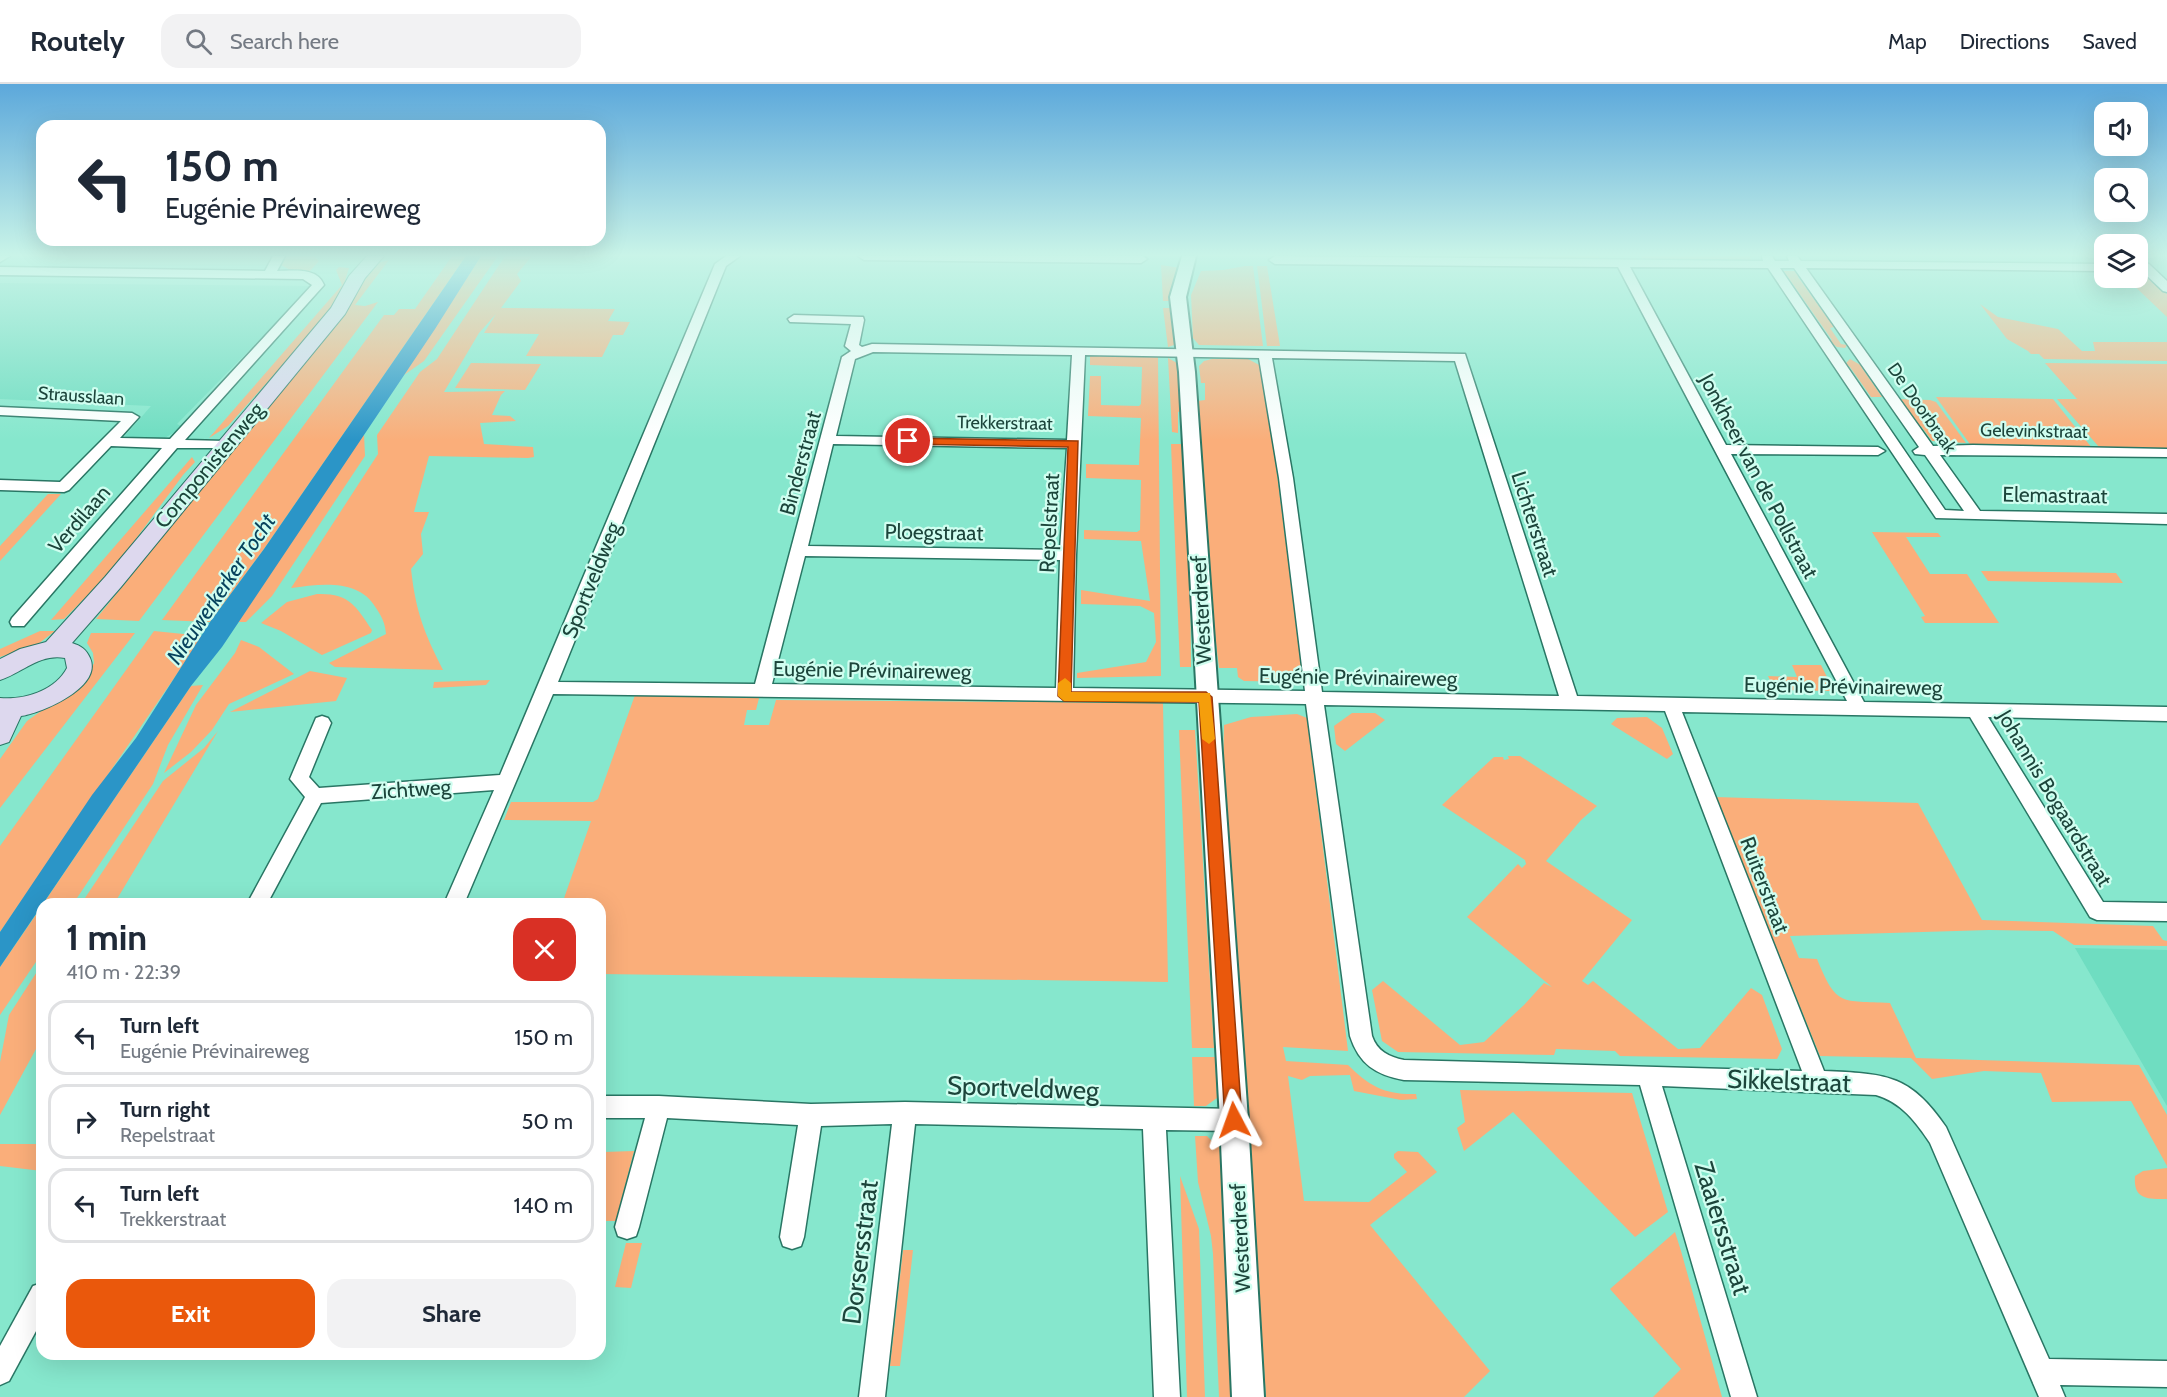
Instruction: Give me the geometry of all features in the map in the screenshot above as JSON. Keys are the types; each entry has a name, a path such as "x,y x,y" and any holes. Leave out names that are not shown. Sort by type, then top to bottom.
{"main road":[{"name":"Componistenweg","path":"53,649 113,582 333,317"},
{"path":"0,735 6,708 41,701 55,694 75,676 79,667 74,653 53,649 30,654 2,667"}],"street":[{"name":"Verdilaan","path":"18,622 173,444 289,317"},
{"name":"Sportveldweg","path":"457,898 547,688 699,317"},
{"name":"Westerdreef","path":"1179,317 1183,325 1186,353 1234,1120 1248,1397"},
{"name":"Jonkheer van de Pollstraat","path":"1651,317 1858,708"},
{"path":"1808,317 1900,451"},
{"name":"De Doorbraak","path":"1834,317 1975,515"},
{"path":"794,319 858,320 852,346 861,352 872,348 1266,354 1286,477 1314,698"},
{"name":"Repelstraat","path":"1064,696 1068,555 1079,351"},
{"name":"Binderstraat","path":"762,691 849,357 861,352"},
{"name":"Lichterstraat","path":"1266,354 1460,357 1570,703"},
{"name":"Strausslaan","path":"0,411 132,417 64,487 0,485"},
{"name":"Trekkerstraat","path":"828,440 1074,444"},
{"path":"108,442 226,445"},
{"path":"1721,449 1878,451"},
{"name":"Gelevinkstraat","path":"1900,451 1972,449 2167,453"},
{"name":"Elemastraat","path":"1900,451 1941,515 2167,519"},
{"name":"Ploegstraat","path":"799,551 1068,555"},
{"name":"Eugénie Prévinaireweg","path":"547,688 1314,698 2167,714"},
{"name":"Sikkelstraat","path":"1314,698 1361,1036 1367,1051 1381,1065 1404,1070 1648,1075 1886,1086 1907,1098 1924,1114 1938,1135 2052,1397"},
{"name":"Ruiterstraat","path":"1671,705 1817,1082"},
{"name":"Johannis Bogaardstraat","path":"1975,711 2097,911 2167,912"},
{"path":"259,898 315,796 299,779 322,723"},
{"name":"Zichtweg","path":"315,796 507,782"},
{"name":"Zaaiersstraat","path":"1648,1075 1744,1397"},
{"name":"Sportveldweg","path":"606,1107 659,1107 811,1114 905,1113 1234,1120"},
{"path":"627,1227 659,1107"},
{"name":"Dorsersstraat","path":"872,1397 905,1113"},
{"path":"792,1237 811,1114"},
{"path":"1154,1120 1167,1397"},
{"path":"0,1372 36,1306"},
{"path":"2041,1372 2167,1374"}],"shaded area":[{"path":"0,317 281,317 177,424 183,427 163,439 124,437 151,406 0,399"},
{"path":"314,317 325,317 228,426 209,438"},
{"path":"341,317 367,317 139,621 96,619"},
{"path":"382,317 424,317 264,549 210,622 162,620"},
{"path":"441,317 455,317 424,361 404,375"},
{"path":"465,317 493,317 479,333 444,392 505,391 492,415 510,416 516,421 480,423 484,444 533,447 534,457 429,456 414,512 429,512 421,534 423,554 411,569 415,598 422,622 443,670 335,667 329,663 386,634 380,614 369,598 349,587 314,585 291,588 378,454 377,435 420,372 437,359"},
{"path":"494,317 610,317 608,321 630,322 623,335 613,335 602,357 526,356 539,334 484,333"},
{"path":"1164,317 1176,317 1177,344 1168,347"},
{"path":"1192,317 1259,317 1263,346 1199,345 1193,338"},
{"path":"1263,317 1275,317 1280,346 1267,346"},
{"path":"1816,317 1827,317 1834,327 1830,328 1841,344 1847,345 1845,348 1837,347 1828,340 1832,340"},
{"path":"1990,317 2058,329 2082,351 2095,351 2093,342 2167,342 2167,361 2044,359 2039,354 2031,354 2007,339"},
{"path":"1090,356 1158,356 1161,676 1077,678 1077,673 1146,662 1156,642 1154,613 1140,606 1081,604 1081,590 1150,601 1141,541 1084,539 1084,530 1137,532 1140,530 1141,480 1086,478 1086,464 1139,465 1141,418 1088,416 1090,376 1101,376 1101,405 1139,406 1141,404 1142,367 1090,365"},
{"path":"1168,358 1177,363 1181,411 1178,412 1178,433 1172,432"},
{"path":"1248,359 1263,367 1303,674 1302,682 1244,681 1238,677 1237,668 1219,668 1197,401 1205,400 1205,383 1201,383 1199,366 1204,361"},
{"path":"1850,359 1864,367 1862,368 1882,397 1871,397 1850,367 1845,364"},
{"path":"471,363 541,364 525,390 455,388"},
{"path":"2045,363 2167,364 2167,449 2099,447 2057,399 2077,399"},
{"path":"1936,397 2053,399 2092,448 1972,447"},
{"path":"1897,399 1936,402 1966,443 1932,441 1921,426 1916,426"},
{"path":"364,434 365,456 272,596 246,622 238,622"},
{"path":"1171,444 1182,444 1190,572 1191,667 1180,667"},
{"path":"192,457 195,462 113,570 64,619 51,620"},
{"path":"48,494 61,494 0,561 0,546"},
{"path":"1872,532 1938,533 1941,537 1906,537 1930,574 1967,574 1999,623 1925,623 1921,617 1925,616"},
{"path":"1981,571 2116,573 2123,583 1988,581"},
{"path":"317,594 337,596 350,602 366,621 372,630 371,633 322,655 281,631 261,623 287,602"},
{"path":"40,631 55,631 38,644 0,657 0,649"},
{"path":"154,631 203,636 0,932 0,846"},
{"path":"91,633 135,633 0,808 0,759 27,721 85,680 94,663 93,653 87,643"},
{"path":"241,640 259,647 294,674 229,704 212,730 191,752 164,773 196,705 235,653"},
{"path":"1792,665 1821,665 1833,689 1830,691 1775,690 1768,676 1797,677"},
{"path":"310,671 347,678 336,701 230,712"},
{"path":"490,680 486,685 433,688 434,682"},
{"path":"203,685 168,745 153,784 77,898 47,898 191,686"},
{"path":"635,695 759,698 756,710 747,710 744,725 769,725 776,700 1163,703 1168,982 606,974 606,898 564,898 591,821 504,820 511,802 593,802 598,799"},
{"path":"1352,713 1375,713 1385,720 1345,751 1336,744 1334,726"},
{"path":"1297,714 1307,718 1348,1051 1283,1047 1286,1061 1348,1065 1363,1079 1378,1088 1395,1093 1416,1094 1417,1099 1401,1100 1354,1091 1350,1075 1310,1076 1302,1080 1288,1076 1304,1201 1369,1202 1407,1172 1394,1158 1394,1154 1398,1151 1418,1152 1437,1172 1370,1225 1490,1371 1464,1397 1266,1397 1244,1058 1222,812 1224,725 1251,717"},
{"path":"1647,717 1662,728 1673,754 1667,759 1611,724 1617,718"},
{"path":"1179,730 1195,730 1214,1048 1192,1048"},
{"path":"218,731 118,898 85,898 163,781 204,748"},
{"path":"1508,756 1520,756 1597,806 1581,820 1546,861 1632,920 1582,981 1588,985 1593,981 1678,1049 1700,1048 1751,988 1762,995 1782,1049 1777,1059 1620,1056 1615,1051 1556,1049 1554,1055 1398,1052 1382,1041 1372,990 1383,981 1460,1045 1484,1042 1544,983 1552,987 1467,917 1518,864 1522,868 1526,864 1525,860 1442,805 1494,757 1503,757 1504,760 1509,759"},
{"path":"1715,797 1918,803 1982,920 2153,926 2163,940 2167,941 2167,946 2074,945 2053,931 1989,930 1790,936 1799,958 1817,959 1836,994 1851,1001 1890,1003 1916,1058 2139,1065 2167,1115 2167,1166 2131,1101 2052,1102 2041,1073 1984,1071 1932,1079 1911,1058 1820,1056"},
{"path":"36,915 36,962 0,1015 0,967"},
{"path":"2075,948 2167,950 2167,1106"},
{"path":"36,973 36,1049 0,1115 0,1062 9,1015"},
{"path":"1192,1057 1215,1057 1217,1098 1206,1106 1194,1106"},
{"path":"1460,1090 1632,1093 1668,1212 1635,1237 1513,1112 1464,1151 1457,1128 1465,1122"},
{"path":"1195,1136 1207,1136 1216,1145 1220,1145 1233,1397 1219,1397 1213,1254 1198,1182"},
{"path":"0,1144 36,1144 36,1170 0,1166"},
{"path":"634,1151 616,1221 606,1221 606,1152"},
{"path":"2167,1168 2167,1199 2148,1198 2139,1194 2136,1190 2135,1176 2143,1171"},
{"path":"1180,1176 1199,1229 1205,1397 1187,1397"},
{"path":"1675,1232 1722,1397 1653,1397 1681,1369 1610,1289"},
{"path":"626,1243 642,1243 631,1288 615,1287"},
{"path":"903,1250 913,1250 900,1366 890,1366"}],"water":[{"path":"424,317 442,317 222,647 191,686 47,898 36,898 36,914 0,967 0,932 92,795 136,738 210,622 264,549"}],"slow traffic":[{"path":"1065,683 1064,696 1206,697 1209,739"}],"route":[{"path":"908,441 1074,444 1064,696 1206,697 1234,1120"}],"water label":[{"name":"Nieuwerkerker Tocht","path":"221,589"}]}
